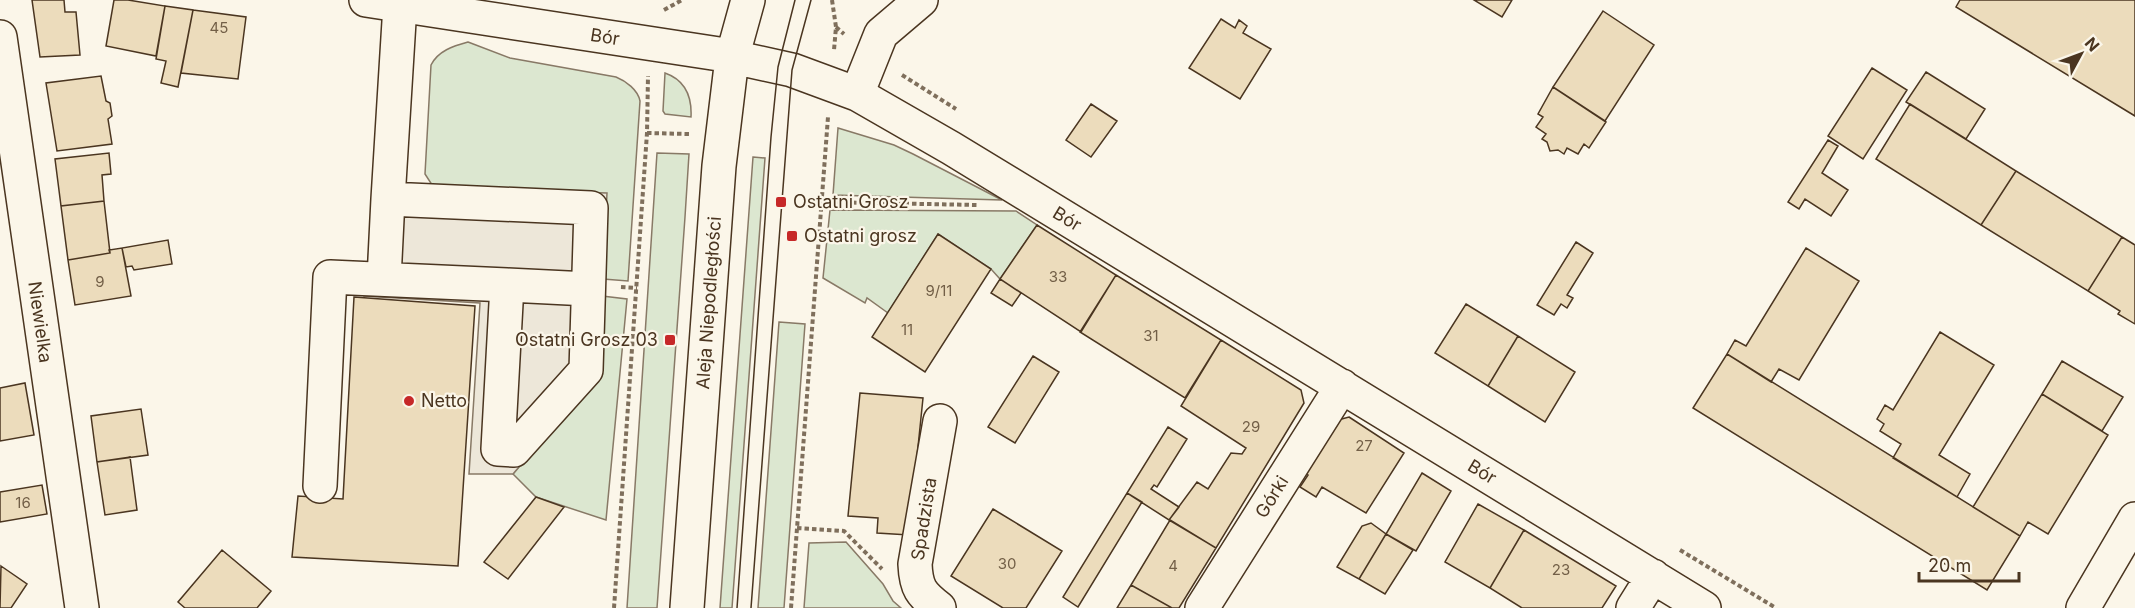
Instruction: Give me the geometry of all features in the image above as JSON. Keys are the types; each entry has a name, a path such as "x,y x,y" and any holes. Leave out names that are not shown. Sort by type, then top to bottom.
{"street":[{"name":"Bór","path":"366,0 719,54 792,70 843,101 951,148 1704,608"},
{"name":"Aleja Niepodległości","path":"687,608 719,166 732,58 747,0"},
{"path":"843,101 881,34 921,0"},
{"path":"384,279 400,5"},
{"name":"Niewielka","path":"0,36 82,608"},
{"path":"388,199 591,208 586,370 514,450 498,449 507,285"},
{"path":"320,486 330,277 588,289"},
{"name":"Górki","path":"1202,608 1342,386"},
{"name":"Spadzista","path":"939,608 922,594 916,580 915,564 940,422"},
{"path":"2083,608 2135,520"},
{"path":"1633,608 1653,576"}],"path":[{"path":"658,10 665,10 682,0"},
{"path":"832,0 836,27 833,59"},
{"path":"614,608 647,133 648,71"},
{"path":"791,608 822,202 843,101"},
{"path":"647,133 690,134"},
{"path":"822,202 983,205"},
{"path":"796,528 844,531 883,570"}],"green space":[{"path":"468,42 510,58 616,77 627,83 637,93 640,101 628,281 603,279 434,188 425,174 431,65 442,53"},
{"path":"665,73 678,80 686,90 691,117 665,114 663,111"},
{"path":"838,128 894,145 1002,200 833,195"},
{"path":"657,153 689,154 685,217 657,608 627,608"},
{"path":"753,157 765,158 732,608 720,608"},
{"path":"830,210 1016,211 1037,225 1000,279 991,269 938,234 888,313 867,298 865,303 823,278"},
{"path":"602,296 627,299 606,520 536,497 513,474 598,374"},
{"path":"779,322 805,324 784,608 758,608"},
{"path":"846,542 901,608 804,608 809,543"}],"shaded area":[{"path":"376,186 607,193 598,374 513,474 469,474 480,303 364,296"}],"building":[{"path":"32,0 64,0 65,12 76,12 80,55 40,57"},
{"path":"114,0 165,6 156,56 106,46"},
{"path":"1474,0 1512,0 1502,17"},
{"path":"1960,0 2135,0 2135,116 1956,7"},
{"path":"165,6 193,10 178,87 161,83 166,61 156,59"},
{"path":"193,10 246,17 238,79 181,73"},
{"path":"1603,11 1654,45 1605,121 1553,87"},
{"path":"1221,19 1235,28 1239,20 1247,26 1243,33 1271,49 1240,99 1189,68"},
{"path":"1872,68 1907,90 1863,159 1828,136"},
{"path":"1926,72 1985,109 1966,139 1906,102"},
{"path":"101,76 106,101 110,103 112,116 108,119 112,144 57,151 46,83"},
{"path":"1553,87 1606,122 1589,148 1584,144 1578,154 1567,148 1564,154 1558,150 1550,151 1547,142 1542,139 1546,134 1536,127 1543,117 1538,114"},
{"path":"1091,104 1117,121 1091,157 1066,140"},
{"path":"1910,104 2016,171 1981,225 1876,159"},
{"path":"1828,140 1838,146 1822,173 1848,190 1831,216 1805,199 1799,209 1788,202"},
{"path":"109,153 111,174 102,175 104,201 61,206 55,159"},
{"path":"2016,171 2122,237 2088,291 1981,225"},
{"path":"104,201 110,253 68,260 61,206"},
{"path":"1037,225 1116,275 1081,332 1000,279"},
{"path":"938,234 991,269 925,372 872,337"},
{"path":"2122,237 2135,245 2135,324 2118,314 2120,311 2088,291"},
{"path":"168,240 172,264 134,270 132,266 126,267 122,248"},
{"path":"1576,242 1593,253 1567,295 1573,298 1567,308 1561,304 1554,315 1537,305"},
{"path":"122,248 131,296 75,305 68,260 110,253 109,250"},
{"path":"1806,248 1859,281 1799,380 1779,369 1771,382 1727,354 1735,340 1746,346"},
{"path":"1116,275 1221,340 1185,398 1080,332"},
{"path":"1000,279 1021,293 1012,306 991,293"},
{"name":"Netto","path":"354,297 475,306 458,566 292,557 298,496 343,499"},
{"path":"1466,304 1518,336 1488,386 1435,353"},
{"path":"1940,332 1994,365 1939,455 1970,474 1957,497 1893,458 1901,444 1880,431 1884,424 1877,419 1885,405 1893,410"},
{"path":"1518,336 1575,372 1545,422 1488,386"},
{"path":"1221,340 1301,390 1304,403 1216,548 1169,520 1197,482 1208,489 1231,453 1242,454 1246,448 1181,406"},
{"path":"1727,354 2020,536 1987,590 1693,408"},
{"path":"1033,356 1059,372 1015,443 988,427"},
{"path":"2062,361 2123,397 2102,431 2042,394"},
{"path":"25,383 34,435 0,441 0,388"},
{"path":"860,393 923,398 909,535 877,533 878,518 848,516"},
{"path":"2042,394 2108,435 2048,534 2028,522 2020,536 1973,507"},
{"path":"141,409 148,455 97,462 91,416"},
{"path":"1349,417 1404,453 1366,513 1322,487 1316,497 1300,487 1308,475 1303,473 1338,420"},
{"path":"1168,427 1187,439 1157,487 1154,485 1151,489 1179,507 1169,520 1127,493"},
{"path":"130,457 137,510 105,515 97,462"},
{"path":"1422,473 1451,491 1416,551 1386,534"},
{"path":"42,485 47,514 0,522 0,492"},
{"path":"1127,493 1142,502 1078,607 1063,597"},
{"path":"536,497 564,507 508,579 484,562"},
{"path":"1478,504 1524,530 1490,588 1445,562"},
{"path":"993,509 1062,551 1026,608 1003,608 951,576"},
{"path":"1170,520 1216,548 1179,608 1172,608 1131,585"},
{"path":"1371,523 1386,534 1359,579 1337,567 1362,526"},
{"path":"1524,530 1616,586 1602,608 1522,608 1490,588"},
{"path":"1386,534 1413,550 1385,594 1359,579"},
{"path":"222,550 271,591 257,608 185,608 178,602"},
{"path":"1,566 27,584 11,608 0,608"},
{"path":"1131,585 1172,608 1117,608"}],"tram line":[{"path":"737,608 771,137 778,67 795,0"},
{"path":"751,608 792,70 811,0"}],"place":[{"name":"Ostatni Grosz","path":"781,202"},
{"name":"Ostatni grosz","path":"792,236"},
{"name":"Ostatni Grosz 03","path":"670,340"},
{"name":"Netto","path":"409,401"}]}
